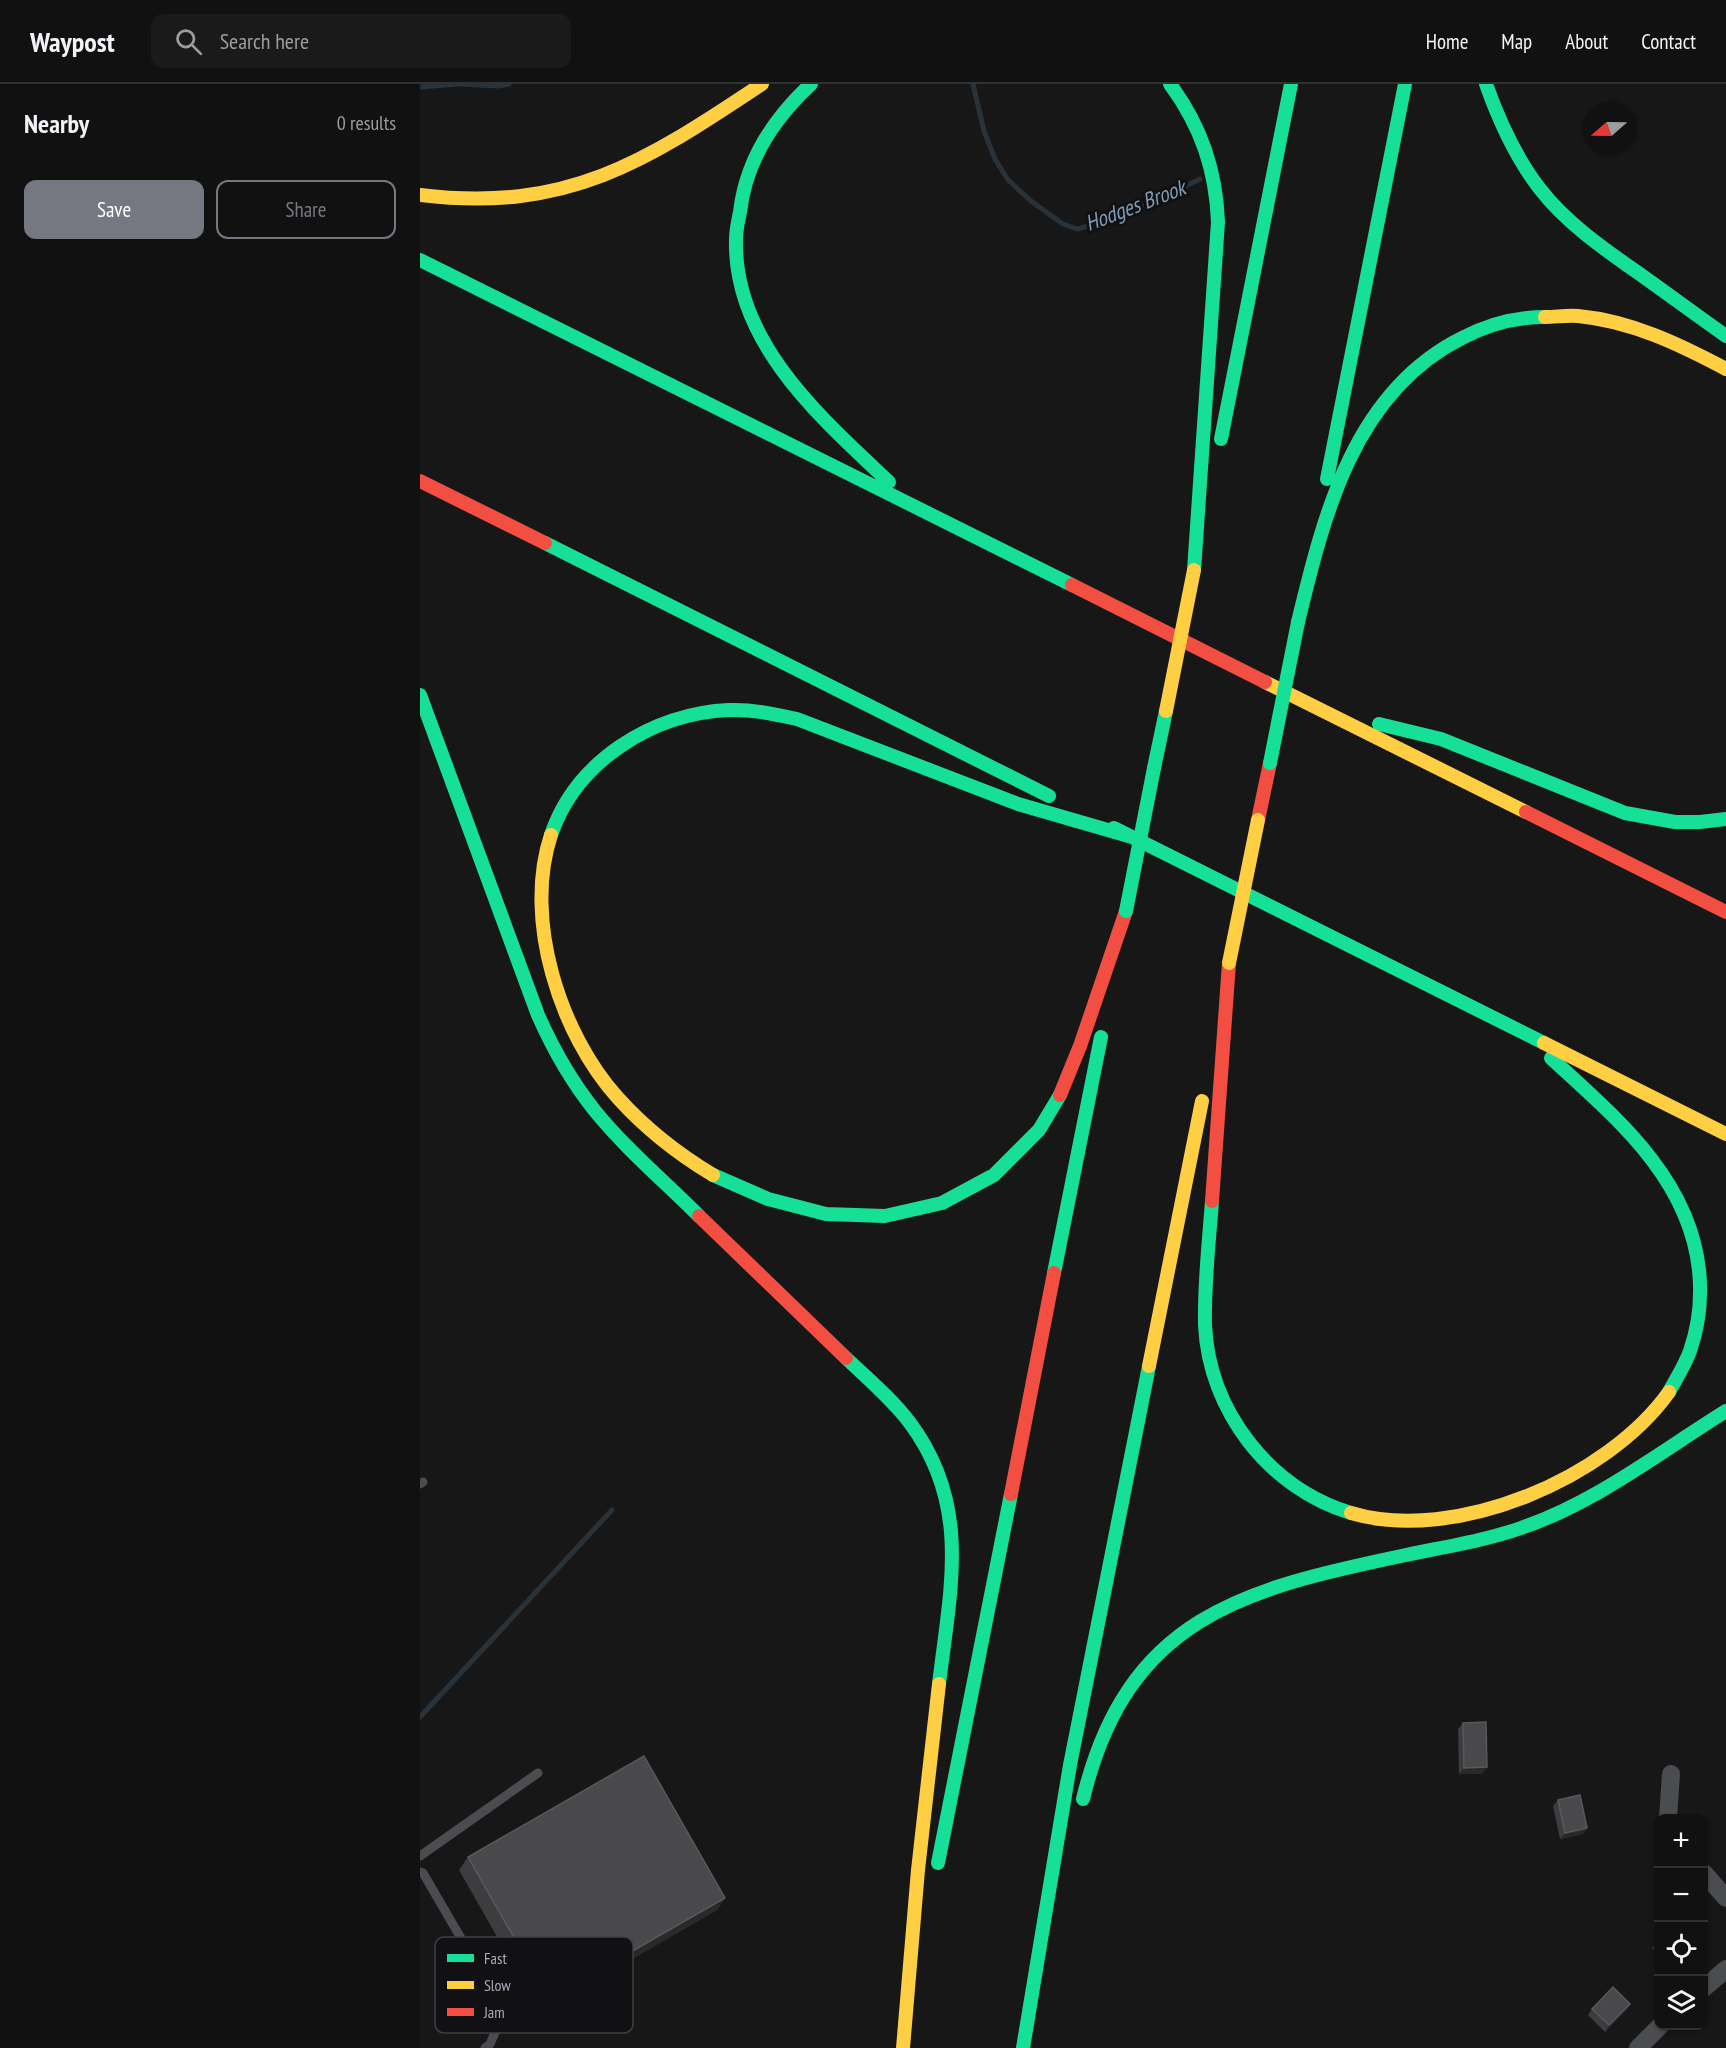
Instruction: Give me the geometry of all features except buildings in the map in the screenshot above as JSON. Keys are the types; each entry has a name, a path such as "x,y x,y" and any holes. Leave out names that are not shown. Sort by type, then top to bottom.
{"highway":[{"path":"420,195 459,200 496,199 552,192 586,182 631,165 652,154 762,84"},
{"path":"811,84 787,107 772,127 747,177 736,231 741,287 749,314 761,340 792,385 837,434 914,506"},
{"path":"1170,84 1187,107 1205,143 1213,167 1217,194 1218,222 1194,570"},
{"path":"936,1875 1291,84"},
{"path":"1208,1069 1405,84"},
{"path":"1486,84 1501,125 1515,152 1541,190 1560,211 1596,243 1726,336"},
{"path":"420,260 1726,912"},
{"path":"1298,622 1332,499 1364,430 1403,380 1421,363 1450,342 1502,321 1536,316 1575,316 1613,321 1649,331 1681,344 1726,369"},
{"path":"420,481 1726,1134"},
{"path":"420,694 538,1015 551,1046 577,1087 618,1137 896,1406 914,1426 943,1481 952,1521 953,1562 918,1870 903,2048"},
{"path":"1126,911 1070,1073 1046,1119 1029,1142 984,1182 966,1194 945,1203 904,1214 852,1216 786,1205 725,1182 676,1152 629,1110 609,1087 591,1060 563,1005 546,944 541,913 540,885 544,854 558,816 574,789 595,766 619,747 657,726 687,716 719,710 763,711 797,719 1018,804 1132,837"},
{"path":"1322,710 1440,739 1612,808 1638,816 1675,822 1726,819"},
{"path":"1229,963 1204,1306 1206,1342 1211,1367 1218,1391 1237,1427 1252,1448 1287,1481 1316,1499 1360,1516 1405,1521 1478,1513 1516,1502 1560,1482 1603,1455 1650,1414 1680,1373 1692,1345 1699,1312 1699,1275 1692,1236 1676,1196 1653,1160 1632,1135 1523,1032"},
{"path":"1023,2048 1070,1765 1203,1092"},
{"path":"1079,1811 1099,1745 1124,1697 1152,1660 1199,1620 1233,1601 1280,1583 1495,1536 1545,1520 1597,1492 1726,1411"},
{"path":"1027,2025 1071,1845"},
{"path":"908,2048 928,1921"}],"street":[{"path":"1668,1814 1671,1774"},
{"path":"1708,1878 1726,1898"},
{"path":"1708,1985 1726,1969"},
{"path":"1638,2048 1655,2030"}],"lane":[{"path":"420,1856 538,1773"},
{"path":"420,1872 423,1872 460,1937"},
{"path":"485,2048 490,2044 495,2033"}],"waterway":[{"name":"Hodges Brook","path":"420,87 459,84"},
{"name":"Hodges Brook","path":"461,84 498,86 509,84"},
{"name":"Hodges Brook","path":"973,84 984,131 995,159 1008,180 1031,201 1063,224 1077,229 1093,225 1147,205 1200,179"},
{"path":"420,1717 612,1510"}],"traffic: fast":[{"path":"811,84 773,126 748,175 736,232 739,276 749,311 765,344 786,375 836,432 889,482"},
{"path":"1170,84 1190,116 1205,149 1214,184 1218,222 1194,570"},
{"path":"1221,439 1291,84"},
{"path":"1327,479 1405,84"},
{"path":"1486,84 1502,125 1516,152 1531,177 1551,202 1575,226 1602,247 1726,336"},
{"path":"420,260 1072,585"},
{"path":"1298,622 1319,540 1349,460 1370,423 1394,390 1425,361 1472,333 1513,320 1545,317"},
{"path":"545,543 1049,796"},
{"path":"1270,763 1298,622"},
{"path":"420,695 538,1015 556,1052 578,1088 607,1125 699,1216"},
{"path":"551,835 563,809 579,785 598,764 621,746 646,731 673,720 701,713 738,710 797,719 1018,804 1132,837"},
{"path":"1154,768 1166,711"},
{"path":"1379,724 1441,739 1625,813 1675,822 1726,819"},
{"path":"1126,911 1154,768"},
{"path":"1114,828 1544,1043"},
{"path":"1054,1273 1101,1037"},
{"path":"1551,1058 1600,1103 1645,1151 1665,1178 1681,1206 1692,1237 1700,1280 1698,1321 1688,1356 1669,1392"},
{"path":"713,1175 768,1199 826,1214 885,1216 942,1203 994,1175 1039,1130 1060,1095"},
{"path":"1212,1201 1205,1325 1209,1357 1218,1387 1231,1416 1249,1442 1270,1465 1294,1485 1321,1501 1351,1513"},
{"path":"846,1358 888,1397 910,1423 929,1454 942,1486 949,1517 952,1549 948,1615 939,1684"},
{"path":"1023,2048 1070,1765 1149,1366"},
{"path":"1083,1799 1103,1738 1129,1689 1162,1651 1200,1622 1244,1599 1293,1582 1347,1568 1493,1537 1521,1528 1601,1491 1726,1411"},
{"path":"938,1863 1011,1494"}],"traffic: slow":[{"path":"420,195 472,199 519,196 562,188 602,176 680,137 762,84"},
{"path":"1545,317 1578,316 1636,328 1726,369"},
{"path":"1166,711 1194,570"},
{"path":"1265,682 1526,812"},
{"path":"1229,963 1258,820"},
{"path":"551,835 543,868 542,903 545,938 552,974 579,1042 597,1072 639,1120 662,1140 713,1175"},
{"path":"1544,1043 1726,1134"},
{"path":"1149,1366 1202,1101"},
{"path":"1351,1513 1392,1520 1436,1519 1481,1511 1526,1496 1569,1476 1608,1452 1642,1423 1669,1392"},
{"path":"903,2048 918,1870 939,1684"}],"traffic: jam":[{"path":"420,481 545,543"},
{"path":"1072,585 1265,682"},
{"path":"1258,820 1270,763"},
{"path":"1526,812 1726,912"},
{"path":"1060,1095 1080,1046 1126,911"},
{"path":"1212,1201 1229,963"},
{"path":"699,1216 846,1358"},
{"path":"1011,1494 1054,1273"}]}
